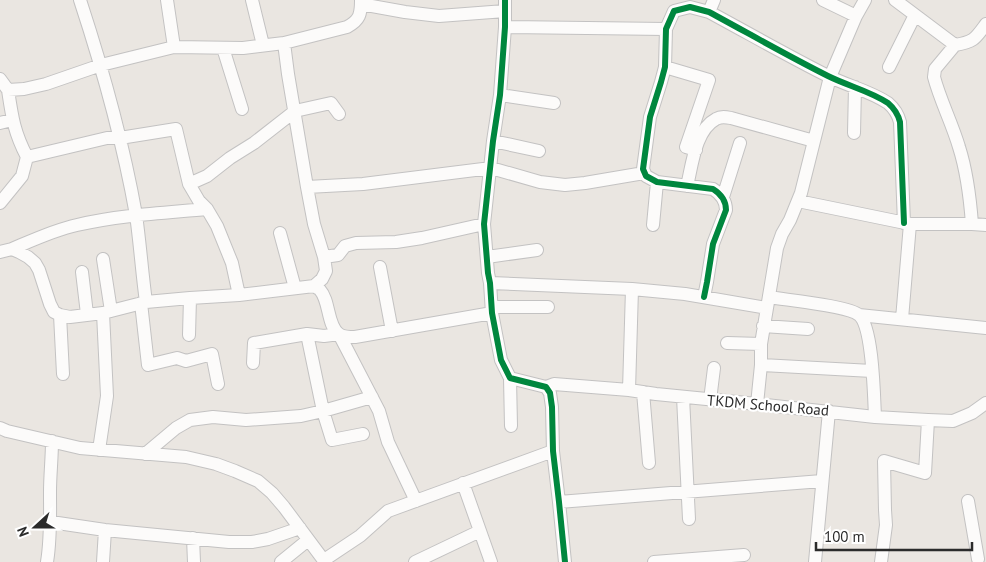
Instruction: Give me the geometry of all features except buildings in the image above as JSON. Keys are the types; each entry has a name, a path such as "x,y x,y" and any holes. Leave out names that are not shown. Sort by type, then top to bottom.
{"street":[{"path":"80,0 101,65 120,138 136,215 148,365 177,358 186,361 212,354 218,384"},
{"path":"167,0 174,47"},
{"path":"252,0 263,45"},
{"path":"708,12 714,0"},
{"path":"823,0 856,16"},
{"path":"758,404 763,326 777,248 801,193 830,77 856,16 865,0"},
{"path":"895,0 954,45"},
{"path":"8,90 24,89 46,84 101,65 174,47 243,48 284,43 347,27 354,23 360,15 361,2 405,12 439,16 505,6 500,95 484,224 488,273 501,360 510,378 511,426"},
{"path":"704,297 712,244 726,210 723,197 713,189 657,182 646,176 643,169 650,117 665,67 666,29 674,11 690,7 708,12 830,77 876,96 888,103 898,114 907,223 902,319"},
{"path":"889,67 915,15"},
{"path":"972,224 966,170 959,145 934,77 935,69 954,45 974,40 986,24"},
{"path":"505,27 666,29"},
{"path":"6,250 19,252 35,263 50,304 54,312 60,316 107,312 143,302 239,295 314,286 322,279 326,271 307,188 284,43"},
{"path":"223,48 242,110"},
{"path":"665,67 708,80 686,147 696,150"},
{"path":"0,79 8,90 6,122 27,157 22,176 0,203"},
{"path":"854,133 855,87"},
{"path":"500,95 554,103"},
{"path":"189,184 207,176 296,112 332,103 339,114"},
{"path":"687,186 700,136 715,119 721,117 731,118 814,141"},
{"path":"27,157 107,138 120,138 176,129 189,184 199,201 207,209 225,243 232,263 239,295"},
{"path":"493,141 539,151"},
{"path":"723,197 740,143"},
{"path":"307,188 363,184 491,168 540,182 565,185 644,173"},
{"path":"653,225 657,182"},
{"path":"798,201 907,223 986,225"},
{"path":"6,250 76,225 136,215 207,209"},
{"path":"324,257 338,254 345,246 356,243 396,242 484,224"},
{"path":"280,233 295,288"},
{"path":"487,256 538,250"},
{"path":"99,450 107,396 107,312 103,259"},
{"path":"380,267 392,331"},
{"path":"82,272 87,314"},
{"path":"490,283 632,288 704,297 845,309 859,315 986,328"},
{"path":"314,286 324,296 334,328 372,397 388,442 416,501"},
{"path":"628,390 632,288"},
{"path":"189,335 190,298"},
{"path":"253,363 254,343 307,334 324,336 339,334 355,337 493,310 548,306"},
{"path":"859,315 867,329 875,417"},
{"path":"60,316 63,374"},
{"path":"763,326 808,329"},
{"path":"307,334 323,411 332,440 363,434"},
{"path":"727,343 761,344"},
{"path":"761,365 872,372"},
{"path":"710,400 714,368"},
{"name":"TKDM School Road","path":"510,378 546,387 554,384 628,390 875,417 928,420 953,421 972,414 986,403"},
{"path":"546,387 550,393 552,407 553,451 565,562"},
{"path":"644,392 649,463"},
{"path":"145,454 176,428 190,420 213,417 246,420 301,416 372,397"},
{"path":"683,397 689,519"},
{"path":"815,562 829,411"},
{"path":"881,562 886,524 884,461 925,474 928,420"},
{"path":"0,428 80,448 186,457 216,464 235,471 258,481 272,492 324,561 360,536 388,511 553,451"},
{"path":"47,562 51,522 52,441"},
{"path":"559,502 822,481"},
{"path":"463,483 491,562"},
{"path":"968,501 980,559"},
{"path":"51,522 104,530 229,542 252,542 268,539 300,528"},
{"path":"103,562 104,530"},
{"path":"415,562 480,531"},
{"path":"193,538 194,562"},
{"path":"281,562 308,540"},
{"path":"654,562 744,555"}],"cycle path":[{"path":"505,0 500,95 484,224 492,313 501,360 510,378 546,387 550,393 553,451 565,562"},
{"path":"704,297 713,244 726,210 724,200 713,189 657,182 646,176 643,169 650,117 665,67 666,29 674,11 690,7 709,12 836,80 874,95 888,103 896,112 900,122 904,223"}]}
